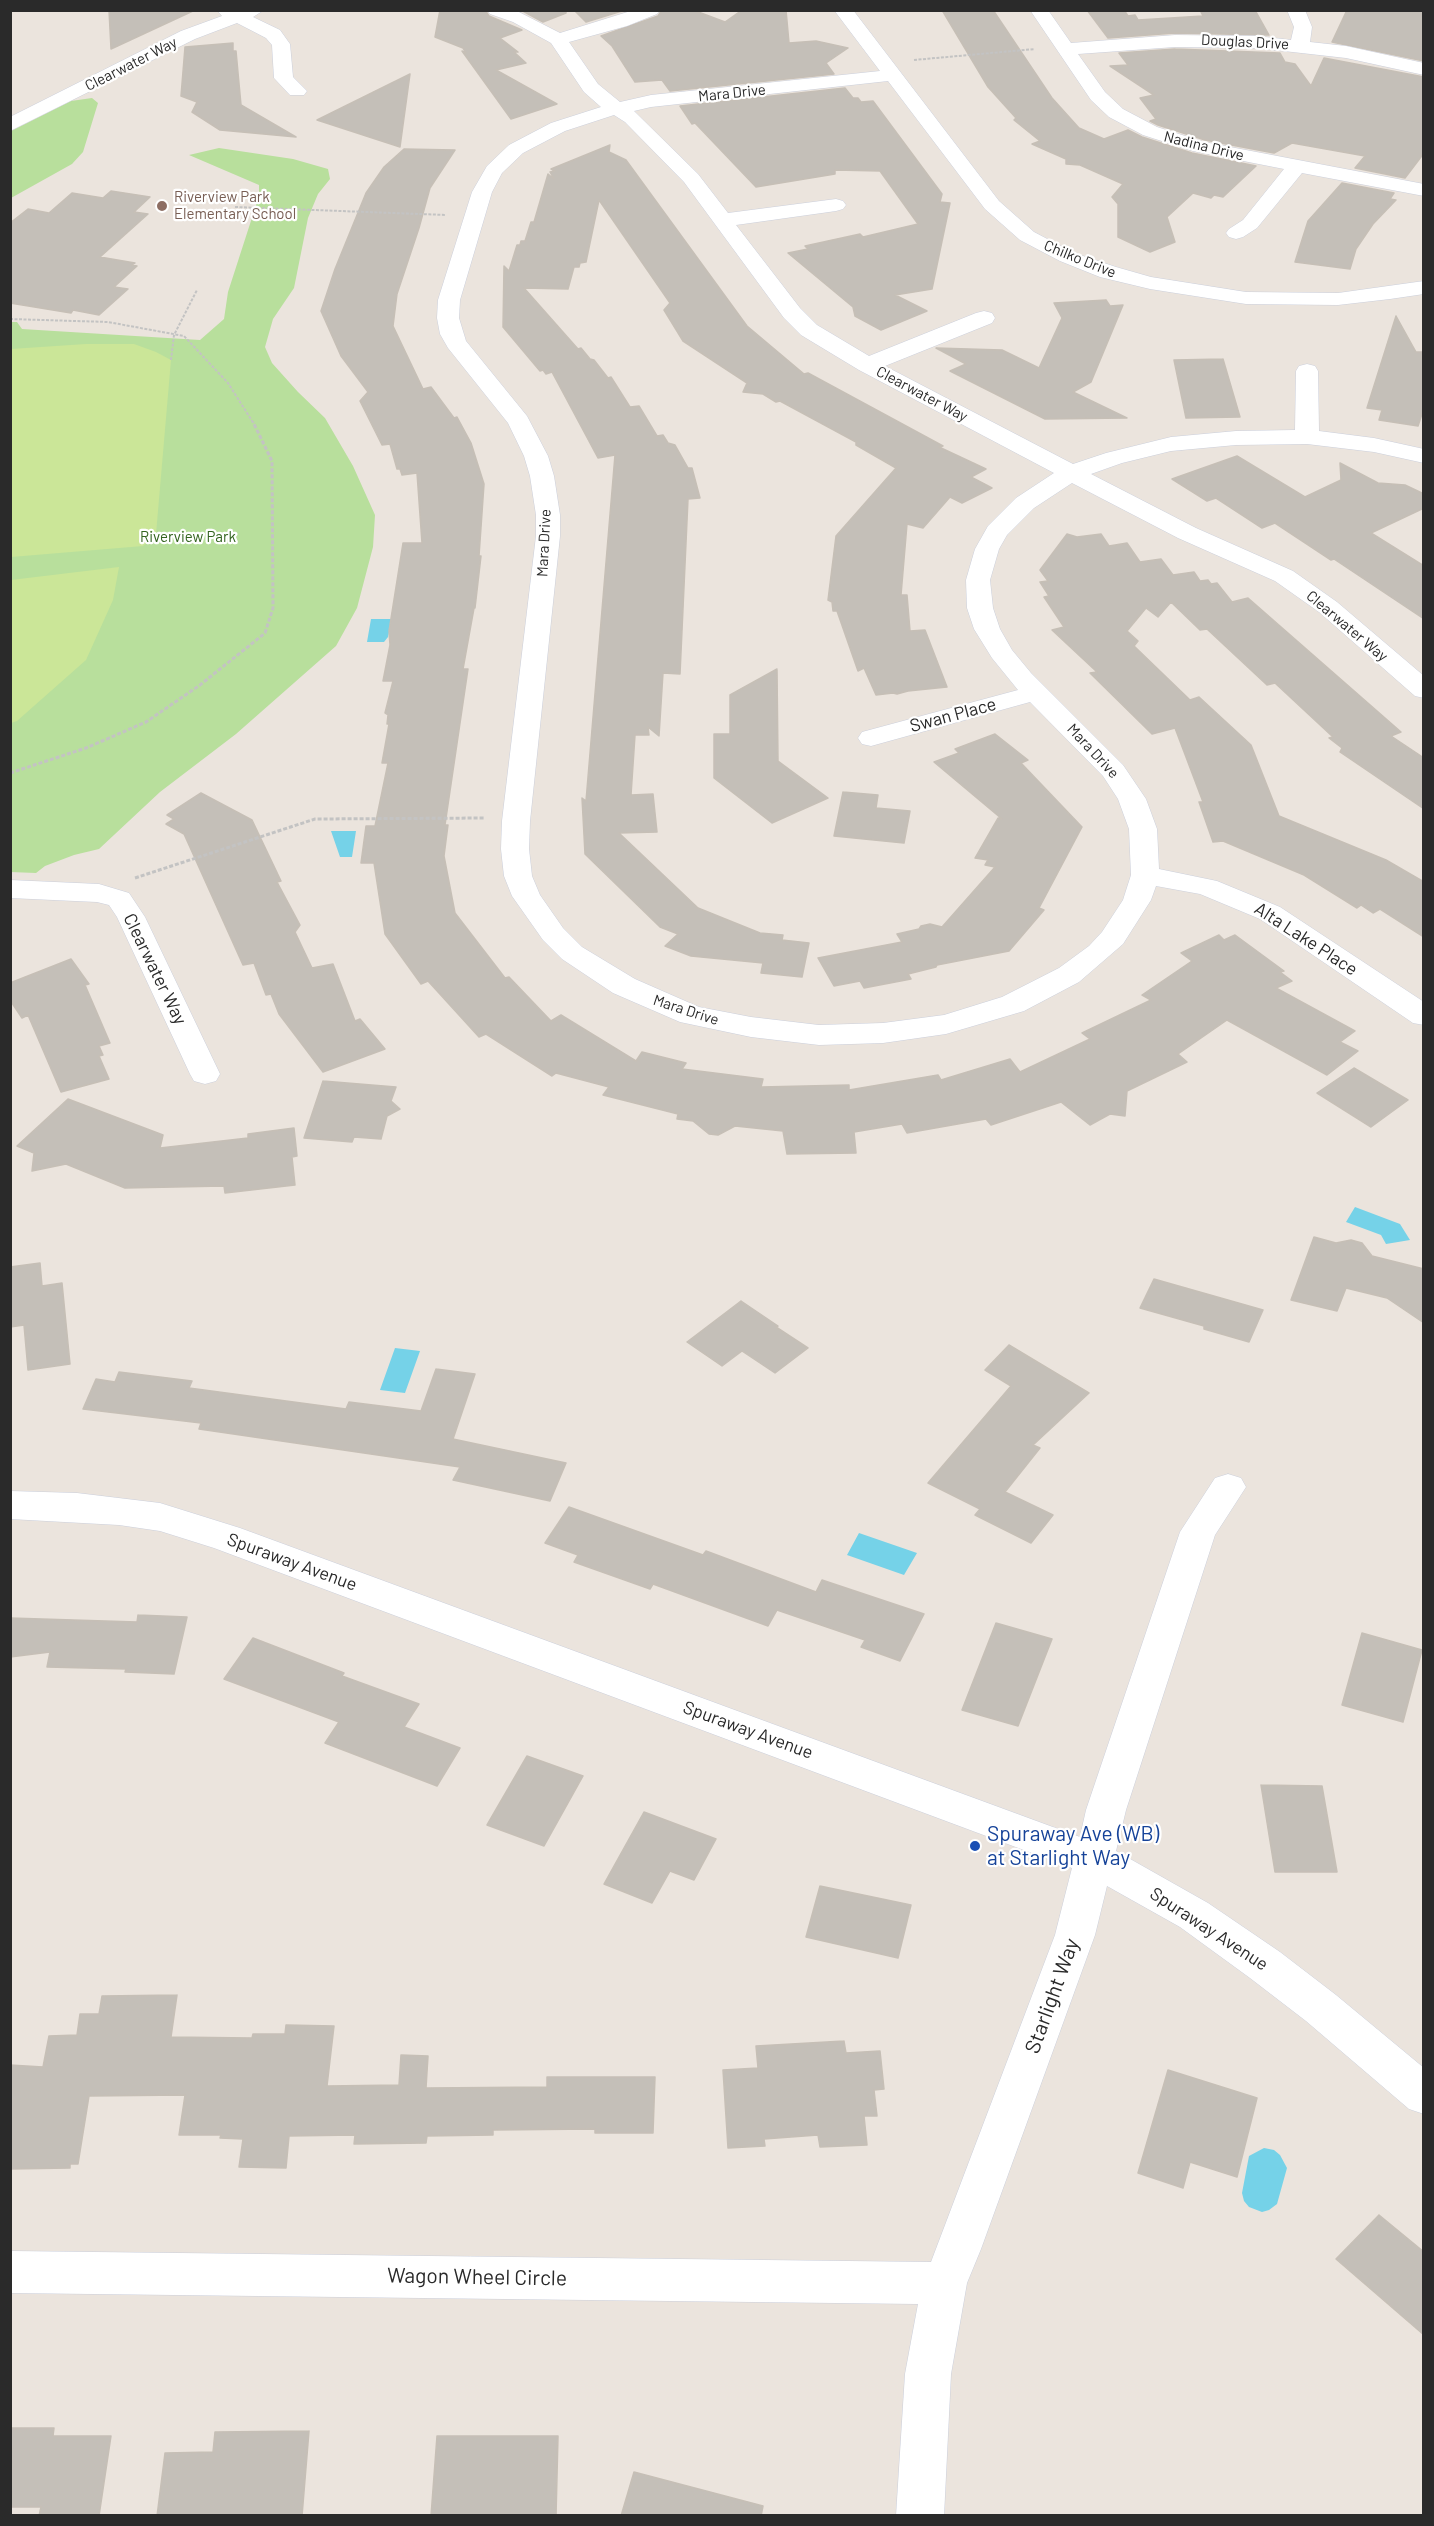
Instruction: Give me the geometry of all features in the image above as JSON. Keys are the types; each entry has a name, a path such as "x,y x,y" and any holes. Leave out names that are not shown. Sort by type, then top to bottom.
{"street":[{"name":"Clearwater Way","path":"496,10 519,18 558,39 591,88 632,118 683,169 800,321 821,338 867,365 1187,533 1260,564 1292,581 1328,607 1424,690"},
{"path":"558,39 630,19 651,10"},
{"name":"Chilko Drive","path":"843,10 1003,216 1027,236 1078,261 1156,285 1246,298 1332,299 1380,295 1424,287"},
{"name":"Nadina Drive","path":"1039,10 1098,96 1130,121 1162,136 1186,144 1424,190"},
{"path":"1296,10 1304,31 1300,45"},
{"name":"Clearwater Way","path":"10,125 188,35 239,12"},
{"path":"239,12 268,30 278,40 284,78 297,91"},
{"name":"Douglas Drive","path":"1064,47 1195,40 1300,45 1346,52 1424,69"},
{"name":"Mara Drive","path":"892,75 651,101 617,108 578,120 516,149 494,170 482,192 448,309 449,327 456,343 507,404 528,438 536,456 546,495 548,536 515,835 518,876 537,914 572,953 624,986 691,1015 784,1032 819,1035 883,1033 935,1026 1013,1004 1069,975 1099,952 1124,924 1137,900 1145,874 1143,829 1139,814 1128,792 1100,756 1035,693 1001,653 987,629 980,608 979,575 987,549 1006,520 1025,503 1071,473 1114,458 1171,444 1236,438 1307,437 1362,444 1424,456"},
{"path":"1236,233 1250,224 1297,166"},
{"path":"724,220 836,205"},
{"path":"867,365 984,318"},
{"path":"1307,371 1307,437"},
{"name":"Swan Place","path":"871,738 1035,693"},
{"name":"Alta Lake Place","path":"1145,874 1208,887 1260,908 1424,1016"},
{"name":"Clearwater Way","path":"10,889 99,892 119,899 131,916 205,1074"},
{"name":"Starlight Way","path":"920,2516 928,2374 944,2283 959,2249 1075,1935 1106,1810 1198,1532 1227,1487"},
{"name":"Spuraway Avenue","path":"10,1505 77,1507 160,1517 227,1538 1094,1859 1194,1915 1266,1965 1424,2095"},
{"name":"Wagon Wheel Circle","path":"10,2271 944,2283"}],"path":[{"path":"913,60 1064,47"},
{"path":"235,207 447,214"},
{"path":"171,360 174,334 197,290"},
{"path":"10,319 108,322 184,336 228,383 255,426 272,461 273,608 266,633 200,685 146,722 86,748 10,773"},
{"path":"170,865 315,819 474,818"}],"green space":[{"path":"92,98 98,103 83,152 72,164 11,198 11,131 71,101"},
{"name":"Riverview Park","path":"219,148 293,159 328,169 330,179 318,194 308,218 294,288 273,319 265,347 272,363 325,418 353,466 375,515 373,547 357,608 336,646 236,734 160,792 99,849 45,866 36,873 10,872 10,322 17,322 22,329 200,340 224,319 228,292 259,196 259,185 189,155"},
{"path":"86,344 134,344 171,360 156,534 143,546 11,557 11,349"},
{"path":"119,567 113,600 86,660 17,721 11,723 11,580"}],"water":[{"path":"371,619 392,619 388,637 384,642 367,642"},
{"path":"331,831 356,831 352,857 340,857"},
{"path":"1355,1207 1400,1224 1410,1240 1386,1244 1381,1235 1346,1222"},
{"path":"395,1348 420,1351 405,1393 380,1390"},
{"path":"859,1533 917,1553 904,1575 847,1555"},
{"path":"1264,2148 1274,2150 1280,2155 1287,2168 1277,2204 1262,2212 1249,2207 1242,2193 1249,2156"}],"building":[{"path":"109,10 195,10 111,49"},
{"path":"440,10 485,10 489,16 522,30 500,38 518,52 514,52 526,63 496,70 557,104 511,119 462,51 466,53 463,48 435,37"},
{"path":"521,10 566,10 566,13 543,22"},
{"path":"574,10 625,10 586,22"},
{"path":"662,10 693,10 725,22 742,10 786,10 789,43 816,41 848,48 826,63 834,74 670,91 662,80 635,82 612,46 601,36 658,16"},
{"path":"942,10 993,10 1052,98 1079,128 1104,139 1128,130 1142,137 1192,153 1256,166 1223,197 1214,195 1211,198 1193,193 1167,217 1175,242 1150,252 1118,237 1118,204 1112,197 1123,184 1080,165 1066,164 1066,159 1032,144 1040,141 1014,120 1016,118 988,87"},
{"path":"1087,10 1124,10 1128,16 1135,15 1138,20 1203,16 1200,10 1255,10 1269,35 1175,33 1108,38"},
{"path":"1347,10 1424,10 1424,61 1332,42"},
{"path":"233,43 233,51 236,51 241,105 296,137 220,130 192,112 197,102 181,96 185,47"},
{"path":"1175,49 1280,53 1285,62 1295,64 1311,86 1324,58 1424,77 1424,153 1405,178 1355,168 1365,156 1292,143 1274,153 1205,140 1158,125 1150,121 1156,119 1140,98 1154,95 1110,66 1128,65 1119,53"},
{"path":"410,74 400,147 317,120"},
{"path":"845,88 853,98 858,98 861,102 873,101 942,194 940,202 950,203 932,289 895,295 927,311 881,330 855,316 853,307 788,253 808,249 805,246 860,234 863,237 918,224 880,171 835,170 835,174 756,187 695,123 692,124 680,106"},
{"path":"610,145 609,152 626,160 747,326 804,374 808,373 943,446 939,447 986,469 971,477 992,488 962,503 950,497 923,528 907,524 901,595 907,595 910,631 925,630 947,687 876,695 864,668 858,671 837,611 833,611 832,602 828,600 836,536 896,468 856,445 856,442 780,401 776,402 763,394 743,392 747,383 683,341 664,310 670,303 599,200 586,262 580,263 579,267 574,267 568,289 524,288 578,349 581,348 590,359 594,360 608,378 611,377 630,407 639,406 657,436 663,435 668,443 675,445 688,468 692,468 700,498 688,499 680,674 663,673 659,736 648,727 649,735 635,735 631,795 653,794 657,832 619,833 698,908 760,933 783,935 782,940 809,943 802,977 761,973 763,963 691,956 665,946 678,934 660,927 585,854 582,798 586,801 615,455 598,458 552,372 546,374 543,370 540,371 503,327 504,266 509,271 517,245 525,241 531,222 534,222 548,174 554,179 550,172 555,171 551,169"},
{"path":"404,149 455,150 430,188 397,294 393,326 423,389 431,387 454,418 457,417 471,443 484,484 479,556 481,556 475,608 463,669 468,669 445,825 448,825 444,856 455,913 505,978 509,977 551,1021 561,1015 636,1061 642,1052 686,1063 682,1069 763,1079 761,1087 849,1085 849,1090 938,1075 941,1080 1010,1059 1020,1072 1090,1039 1082,1033 1151,1000 1142,995 1192,961 1181,953 1219,935 1224,940 1235,935 1284,971 1280,972 1292,981 1276,988 1355,1031 1340,1042 1358,1051 1327,1075 1227,1020 1178,1054 1187,1062 1127,1091 1125,1116 1110,1114 1090,1125 1061,1102 991,1125 986,1119 907,1133 902,1124 854,1132 856,1153 787,1154 783,1131 735,1126 718,1135 709,1134 693,1121 677,1119 678,1114 603,1095 609,1087 556,1073 552,1076 486,1034 479,1037 428,981 421,984 385,934 374,863 361,863 366,826 375,826 388,763 382,763 389,724 387,724 388,715 385,713 393,681 383,681 403,543 422,543 417,473 402,475 400,469 397,469 390,444 382,445 360,401 368,392 341,356 321,311 335,269 366,193 384,167"},
{"path":"1342,183 1394,193 1390,199 1396,200 1373,224 1356,249 1350,269 1295,262 1308,221"},
{"path":"111,191 150,197 134,212 148,214 100,257 135,263 132,265 137,266 114,287 128,289 99,315 10,303 10,223 28,209 49,213 72,193 103,198"},
{"path":"1106,300 1110,306 1123,305 1091,382 1073,392 1127,418 1045,419 950,371 966,364 936,348 1002,350 1039,368 1062,318 1054,303"},
{"path":"1396,316 1416,352 1424,352 1424,408 1418,426 1379,420 1382,410 1367,408"},
{"path":"1223,359 1240,417 1186,418 1174,360"},
{"path":"1237,456 1305,497 1341,480 1340,463 1378,483 1405,485 1424,494 1424,508 1371,533 1424,566 1424,619 1275,523 1262,528 1216,498 1207,501 1172,479"},
{"path":"1067,534 1077,537 1101,534 1109,546 1127,543 1140,562 1161,559 1173,575 1194,572 1200,581 1208,580 1211,584 1217,583 1232,602 1248,598 1401,732 1391,736 1424,758 1424,809 1340,752 1342,748 1329,738 1333,737 1275,683 1267,685 1207,629 1200,630 1171,602 1158,617 1146,608 1127,631 1138,641 1134,646 1190,700 1199,697 1251,745 1279,816 1386,860 1424,882 1424,937 1380,909 1373,913 1361,905 1357,908 1304,875 1223,841 1213,842 1199,802 1203,802 1175,728 1152,734 1090,673 1097,672 1052,630 1064,627 1044,597 1049,596 1040,582 1048,581 1040,570"},
{"path":"777,669 778,761 828,798 772,823 714,778 714,734 730,734 730,695"},
{"path":"995,734 1028,760 1021,763 1082,827 1039,908 1044,910 1009,951 937,965 908,974 911,979 864,988 860,981 834,986 818,958 902,942 897,934 919,929 921,926 930,924 942,927 995,867 985,865 988,860 975,858 998,818 1002,819 934,762 959,753 955,749"},
{"path":"843,792 878,795 876,808 910,811 904,843 834,836"},
{"path":"201,793 252,820 281,881 277,882 300,925 295,932 312,968 333,964 355,1021 360,1019 385,1049 323,1072 279,1014 271,994 266,995 254,963 243,965 184,834 166,824 174,819 167,815"},
{"path":"71,959 89,984 85,985 110,1043 99,1046 103,1055 99,1056 109,1079 61,1092 28,1015 22,1018 10,1000 10,983"},
{"path":"1354,1068 1408,1100 1371,1127 1317,1093"},
{"path":"323,1081 396,1087 391,1101 400,1109 387,1116 381,1139 354,1137 352,1142 304,1138"},
{"path":"68,1099 163,1135 160,1148 248,1138 248,1134 294,1128 297,1156 292,1157 295,1185 225,1193 224,1186 125,1188 66,1164 32,1171 34,1153 17,1146"},
{"path":"1314,1237 1336,1243 1351,1240 1362,1243 1372,1256 1424,1269 1424,1323 1387,1298 1346,1288 1337,1311 1291,1300"},
{"path":"40,1263 42,1286 62,1283 70,1364 28,1370 24,1325 10,1327 10,1267"},
{"path":"1154,1279 1263,1310 1249,1342 1204,1329 1204,1326 1140,1308"},
{"path":"741,1301 808,1348 775,1373 742,1351 722,1366 687,1342"},
{"path":"1009,1345 1089,1393 1033,1445 1040,1448 1005,1492 1053,1515 1031,1543 975,1515 980,1509 928,1483 1011,1386 985,1370"},
{"path":"436,1369 475,1374 453,1439 566,1463 550,1501 453,1480 460,1467 199,1429 201,1423 83,1409 96,1379 115,1382 119,1372 192,1381 189,1388 346,1409 349,1402 421,1411"},
{"path":"569,1507 703,1555 706,1551 816,1592 822,1580 924,1614 900,1661 861,1647 865,1640 777,1610 768,1626 653,1584 650,1589 574,1562 578,1555 545,1543"},
{"path":"138,1615 187,1617 174,1674 125,1672 126,1669 47,1667 50,1652 10,1657 10,1618 137,1622"},
{"path":"996,1623 1052,1639 1018,1726 962,1710"},
{"path":"1362,1633 1422,1650 1403,1722 1342,1705"},
{"path":"253,1638 344,1673 342,1676 419,1704 404,1727 460,1748 437,1786 325,1743 339,1722 224,1679"},
{"path":"527,1756 583,1776 544,1846 487,1825"},
{"path":"1261,1785 1322,1786 1337,1872 1275,1872"},
{"path":"644,1812 716,1839 694,1880 670,1871 652,1903 604,1884"},
{"path":"820,1886 911,1905 898,1958 806,1937"},
{"path":"177,1995 171,2037 252,2038 253,2034 285,2034 286,2025 334,2026 327,2086 399,2085 401,2055 428,2056 426,2088 547,2087 547,2077 655,2077 653,2133 595,2133 595,2129 493,2130 493,2135 427,2136 426,2143 354,2144 355,2135 289,2136 286,2168 239,2167 243,2139 220,2138 221,2135 179,2135 185,2095 89,2096 78,2164 70,2164 70,2168 10,2169 10,2065 43,2067 49,2036 77,2035 80,2014 99,2014 102,1996"},
{"path":"844,2041 846,2053 880,2051 884,2089 874,2090 877,2116 864,2116 867,2145 820,2147 818,2135 764,2139 765,2146 728,2148 723,2070 758,2068 756,2046"},
{"path":"1168,2070 1257,2098 1237,2177 1190,2162 1183,2188 1138,2173"},
{"path":"1379,2215 1424,2252 1424,2335 1336,2259"},
{"path":"10,2428 54,2428 53,2436 111,2436 99,2516 39,2516 41,2507 10,2507"},
{"path":"309,2431 302,2516 157,2516 165,2453 213,2452 215,2432"},
{"path":"437,2436 558,2436 556,2516 431,2516"},
{"path":"634,2472 763,2506 761,2516 621,2516"}],"place":[{"name":"Riverview Park Elementary School","path":"162,206"},
{"name":"Spuraway Ave (WB) at Starlight Way","path":"975,1846"}]}
